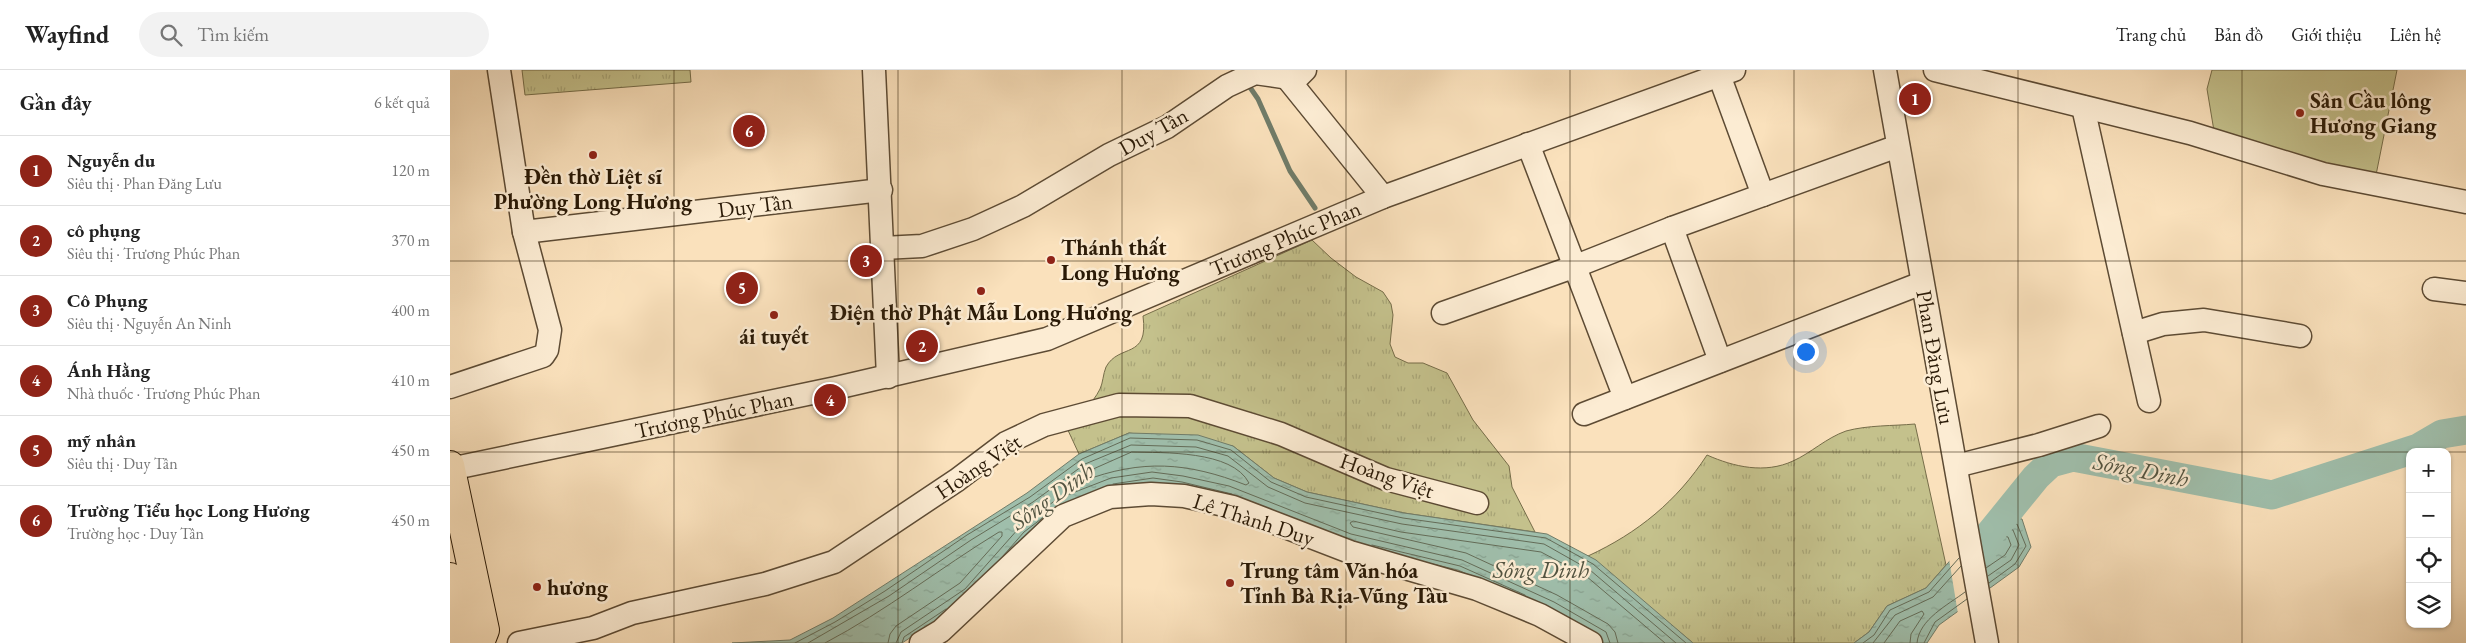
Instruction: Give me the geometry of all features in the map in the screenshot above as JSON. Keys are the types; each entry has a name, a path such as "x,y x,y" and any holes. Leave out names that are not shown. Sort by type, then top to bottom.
{"main road":[{"path":"450,468 482,640 461,634 450,577"}],"street":[{"path":"450,387 543,356 547,350 550,330 524,232 499,70"},
{"path":"874,70 881,190 888,377"},
{"name":"Phan Đăng Lưu","path":"1885,70 1987,643"},
{"path":"1935,70 2190,133 2323,174 2466,202"},
{"path":"1726,73 1763,195"},
{"name":"Trương Phúc Phan","path":"450,468 888,377 1046,339 1383,197 1726,73"},
{"name":"Duy Tân","path":"883,248 922,246 973,229 1024,206 1109,155 1166,127 1227,86 1255,74 1296,74"},
{"path":"1296,74 1383,197"},
{"path":"2083,107 2149,400"},
{"path":"1528,144 1625,398"},
{"path":"1443,313 1540,277 1576,266 1672,228 1898,146"},
{"name":"Duy Tân","path":"524,232 881,190"},
{"path":"1672,228 1720,362"},
{"path":"1584,414 1922,284"},
{"path":"2434,289 2466,293"},
{"path":"2134,333 2163,324 2204,320 2300,336"},
{"name":"Hoàng Việt","path":"519,643 593,628 632,613 765,584 834,562 920,505 1006,443 1044,425 1119,405 1190,406 1281,434 1386,479 1477,503"},
{"path":"1956,468 2099,426"},
{"name":"Lê Thành Duy","path":"921,643 941,631 1063,516 1110,497 1151,494 1184,496 1233,507 1350,552 1477,589 1540,615 1591,643"}],"green space":[{"path":"522,70 690,70 691,82 525,95"},
{"name":"Sân Cầu lông Hương Giang","path":"2212,70 2397,70 2374,185 2215,137 2207,89"},
{"path":"1312,240 1331,258 1356,277 1383,292 1391,304 1393,315 1390,344 1395,357 1408,363 1423,363 1447,373 1473,420 1509,466 1512,487 1535,532 1404,513 1307,492 1274,478 1233,446 1129,433 1079,454 1066,426 1097,395 1106,367 1112,360 1132,349 1142,339 1144,330 1143,316"},
{"path":"1915,424 1946,565 1926,588 1887,606 1869,632 1854,643 1693,643 1588,556 1623,537 1655,514 1683,487 1707,455 1739,466 1772,467 1793,461 1846,431"}],"water":[{"name":"Sông Dinh","path":"1129,433 1198,435 1233,446 1274,478 1307,492 1404,513 1547,534 1596,560 1693,643 1602,643 1548,611 1458,570 1115,489 973,597 902,643 732,643 790,640 833,618 1027,493 1079,454"},
{"path":"1991,514 2022,519 2031,547 2019,567 1939,625 1927,643 1854,643 1869,632 1887,606 1926,588"}],"pier":[{"path":"1975,529 1986,595 1958,614 1949,559"}],"waterway":[{"path":"1247,83 1258,99 1290,171 1315,208"},
{"name":"Sông Dinh","path":"1980,546 2036,477 2051,463 2073,457 2272,495 2418,448 2442,434 2466,430"}],"place":[{"name":"Nguyễn du","path":"1915,99"},
{"name":"Sân Cầu lông Hương Giang","path":"2300,113"},
{"name":"Trường Tiểu học Long Hương","path":"749,131"},
{"name":"Đền thờ Liệt sĩ Phường Long Hương","path":"593,155"},
{"name":"Thánh thất Long Hương","path":"1051,260"},
{"name":"Cô Phụng","path":"866,261"},
{"name":"mỹ nhân","path":"742,288"},
{"name":"Điện thờ Phật Mẫu Long Hương","path":"981,291"},
{"name":"ái tuyết","path":"774,315"},
{"name":"cô phụng","path":"922,346"},
{"name":"Ánh Hằng","path":"830,400"},
{"name":"Trung tâm Văn hóa Tỉnh Bà Rịa-Vũng Tàu","path":"1230,583"},
{"name":"hương","path":"537,587"}]}
